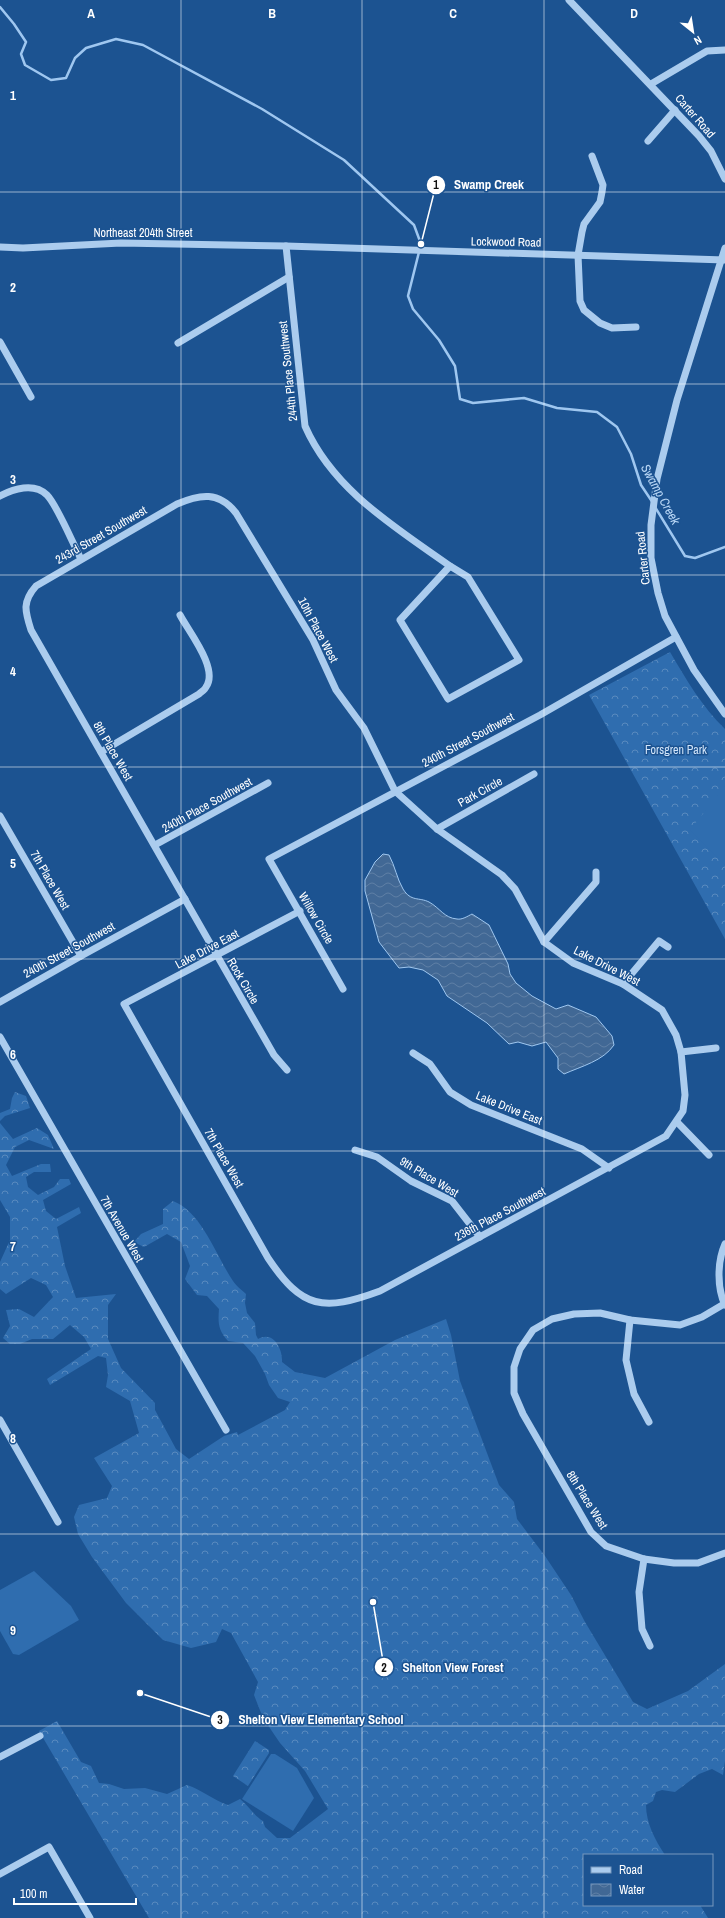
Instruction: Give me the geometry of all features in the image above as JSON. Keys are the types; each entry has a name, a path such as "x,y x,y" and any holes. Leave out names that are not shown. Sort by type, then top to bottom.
{"street":[{"name":"Carter Road","path":"569,0 651,84 711,151 725,179"},
{"path":"651,84 707,51 725,50"},
{"path":"648,141 675,110"},
{"path":"592,156 603,185 600,202 584,224 578,255 580,301 584,310 600,323 612,328 636,327"},
{"name":"Northeast 204th Street","path":"0,247 23,248 121,243 286,246"},
{"name":"Lockwood Road","path":"286,246 724,260"},
{"name":"244th Place Southwest","path":"286,246 305,426 317,448 352,493 384,520 468,577 519,660 448,699 400,620 450,566"},
{"name":"Carter Road","path":"725,248 724,260 677,400 657,479 651,525 651,558 658,593 665,616 708,692 725,714"},
{"path":"178,343 289,277"},
{"path":"0,342 31,397"},
{"path":"0,496 15,488 33,488 46,494 81,559"},
{"name":"243rd Street Southwest","path":"26,612 29,594 36,586 177,504 190,498 205,496"},
{"name":"10th Place West","path":"205,496 221,499 236,513 313,640 336,690 364,728 395,791"},
{"name":"8th Place West","path":"26,612 31,630 156,845 185,899"},
{"path":"101,752 199,694 207,687 209,675 208,663 180,615"},
{"name":"240th Street Southwest","path":"269,859 540,715 676,637"},
{"name":"Park Circle","path":"437,828 534,774"},
{"name":"240th Place Southwest","path":"156,845 268,783"},
{"name":"Lake Drive West","path":"395,791 437,828 502,875 515,888 544,942 572,963 623,984 662,1010 676,1036 681,1052 685,1095 683,1111 677,1122"},
{"name":"7th Place West","path":"0,816 81,956"},
{"name":"Willow Circle","path":"269,859 343,989"},
{"path":"544,942 596,882 596,872"},
{"name":"240th Street Southwest","path":"0,1002 185,899"},
{"name":"Rock Circle","path":"185,899 274,1055 287,1070"},
{"name":"Lake Drive East","path":"124,1004 300,912"},
{"path":"623,984 659,941 668,947"},
{"name":"7th Place West","path":"124,1004 268,1258 282,1279 294,1291 307,1299 322,1303"},
{"name":"7th Avenue West","path":"0,1037 226,1430"},
{"path":"681,1052 716,1048"},
{"name":"Lake Drive East","path":"413,1053 430,1064 450,1092 471,1105 582,1149 609,1168"},
{"path":"677,1122 709,1155"},
{"name":"236th Place Southwest","path":"322,1303 339,1303 358,1299 380,1291 666,1136 677,1122"},
{"name":"9th Place West","path":"355,1150 377,1157 410,1181 452,1201 480,1237"},
{"path":"725,1244 720,1262 720,1284 725,1304"},
{"name":"8th Place West","path":"725,1304 702,1317 680,1325 630,1320 600,1313 574,1314 552,1319 533,1330 520,1349 514,1367 514,1393 523,1414 591,1532 606,1546 644,1559 674,1563 698,1562 725,1553"},
{"path":"630,1320 626,1360 634,1394 649,1422"},
{"path":"0,1420 58,1522"},
{"path":"644,1559 639,1592 642,1629 650,1646"},
{"path":"0,1757 40,1736"},
{"path":"0,1874 49,1847 90,1918"}],"green space":[{"name":"Forsgren Park","path":"670,652 702,702 725,729 725,939 589,695"},
{"path":"725,786 725,865 690,830"},
{"path":"15,1092 26,1096 30,1108 5,1116 0,1121 0,1113 10,1109"},
{"path":"0,1123 13,1139 37,1128 48,1135 54,1149 29,1140 15,1147 6,1165 12,1176 41,1164 50,1164 51,1172 34,1172 26,1177 28,1187 38,1195 54,1187 60,1179 69,1179 71,1184 43,1200 46,1211 56,1219 79,1207 81,1213 57,1227 65,1266 76,1298 116,1294 108,1305 108,1339 121,1368 155,1403 155,1410 176,1449 189,1459 224,1436 237,1432 238,1435 285,1410 290,1402 278,1398 269,1385 255,1356 243,1343 228,1341 219,1326 219,1309 207,1296 197,1295 185,1279 190,1266 181,1242 167,1234 144,1247 134,1242 141,1234 163,1224 163,1209 173,1201 192,1215 200,1225 208,1236 233,1281 246,1294 245,1303 247,1313 255,1323 256,1335 258,1339 269,1337 273,1339 281,1352 282,1362 295,1372 325,1378 395,1340 446,1319 451,1335 460,1381 499,1485 514,1502 517,1519 545,1556 571,1595 585,1622 633,1702 647,1709 688,1691 725,1664 725,1761 723,1775 712,1769 699,1774 675,1792 662,1790 656,1792 653,1801 646,1805 646,1812 652,1831 664,1854 583,1854 583,1906 701,1906 708,1918 149,1918 39,1731 57,1721 81,1762 91,1766 99,1783 109,1784 124,1789 145,1788 167,1794 187,1785 228,1805 240,1799 263,1821 265,1827 277,1838 290,1838 328,1809 305,1771 280,1743 263,1718 254,1695 258,1682 231,1633 222,1629 216,1642 191,1648 163,1640 126,1603 92,1557 78,1534 74,1517 79,1505 107,1498 112,1486 94,1458 139,1433 130,1401 106,1387 108,1375 106,1358 98,1356 50,1385 47,1379 91,1349 84,1337 70,1325 53,1339 32,1339 20,1344 10,1344 3,1338 10,1326 6,1310 19,1309 34,1317 53,1297 46,1285 31,1278 6,1294 0,1289 0,1262 10,1240 10,1217 0,1200"},
{"path":"34,1571 71,1606 79,1620 19,1655 13,1654 0,1631 0,1590"},
{"path":"255,1741 269,1750 269,1753 248,1786 233,1776"},
{"path":"271,1754 275,1754 297,1768 314,1798 293,1831 242,1799"}],"water":[{"path":"383,854 389,855 401,885 409,896 433,904 449,917 461,919 472,914 489,925 508,964 510,974 516,983 532,996 556,1009 568,1005 596,1017 612,1036 614,1045 609,1051 598,1059 564,1074 558,1069 558,1058 546,1042 532,1046 518,1042 509,1044 487,1023 447,996 438,980 423,970 409,967 399,968 379,942 365,891 365,880 375,862"}],"waterway":[{"name":"Swamp Creek","path":"0,7 26,42 21,54 25,65 51,80 66,78 75,58 86,48 116,39 143,45 262,109 344,160 414,225 421,244 408,296 413,309 439,340 455,366 460,399 473,403 524,398 557,408 597,412 617,427 631,454 641,485 653,503"},
{"name":"Swamp Creek","path":"655,507 685,556 695,558 725,547"}],"place":[{"name":"Swamp Creek","path":"421,244"},
{"name":"Shelton View Forest","path":"373,1602"},
{"name":"Shelton View Elementary School","path":"140,1693"}]}
